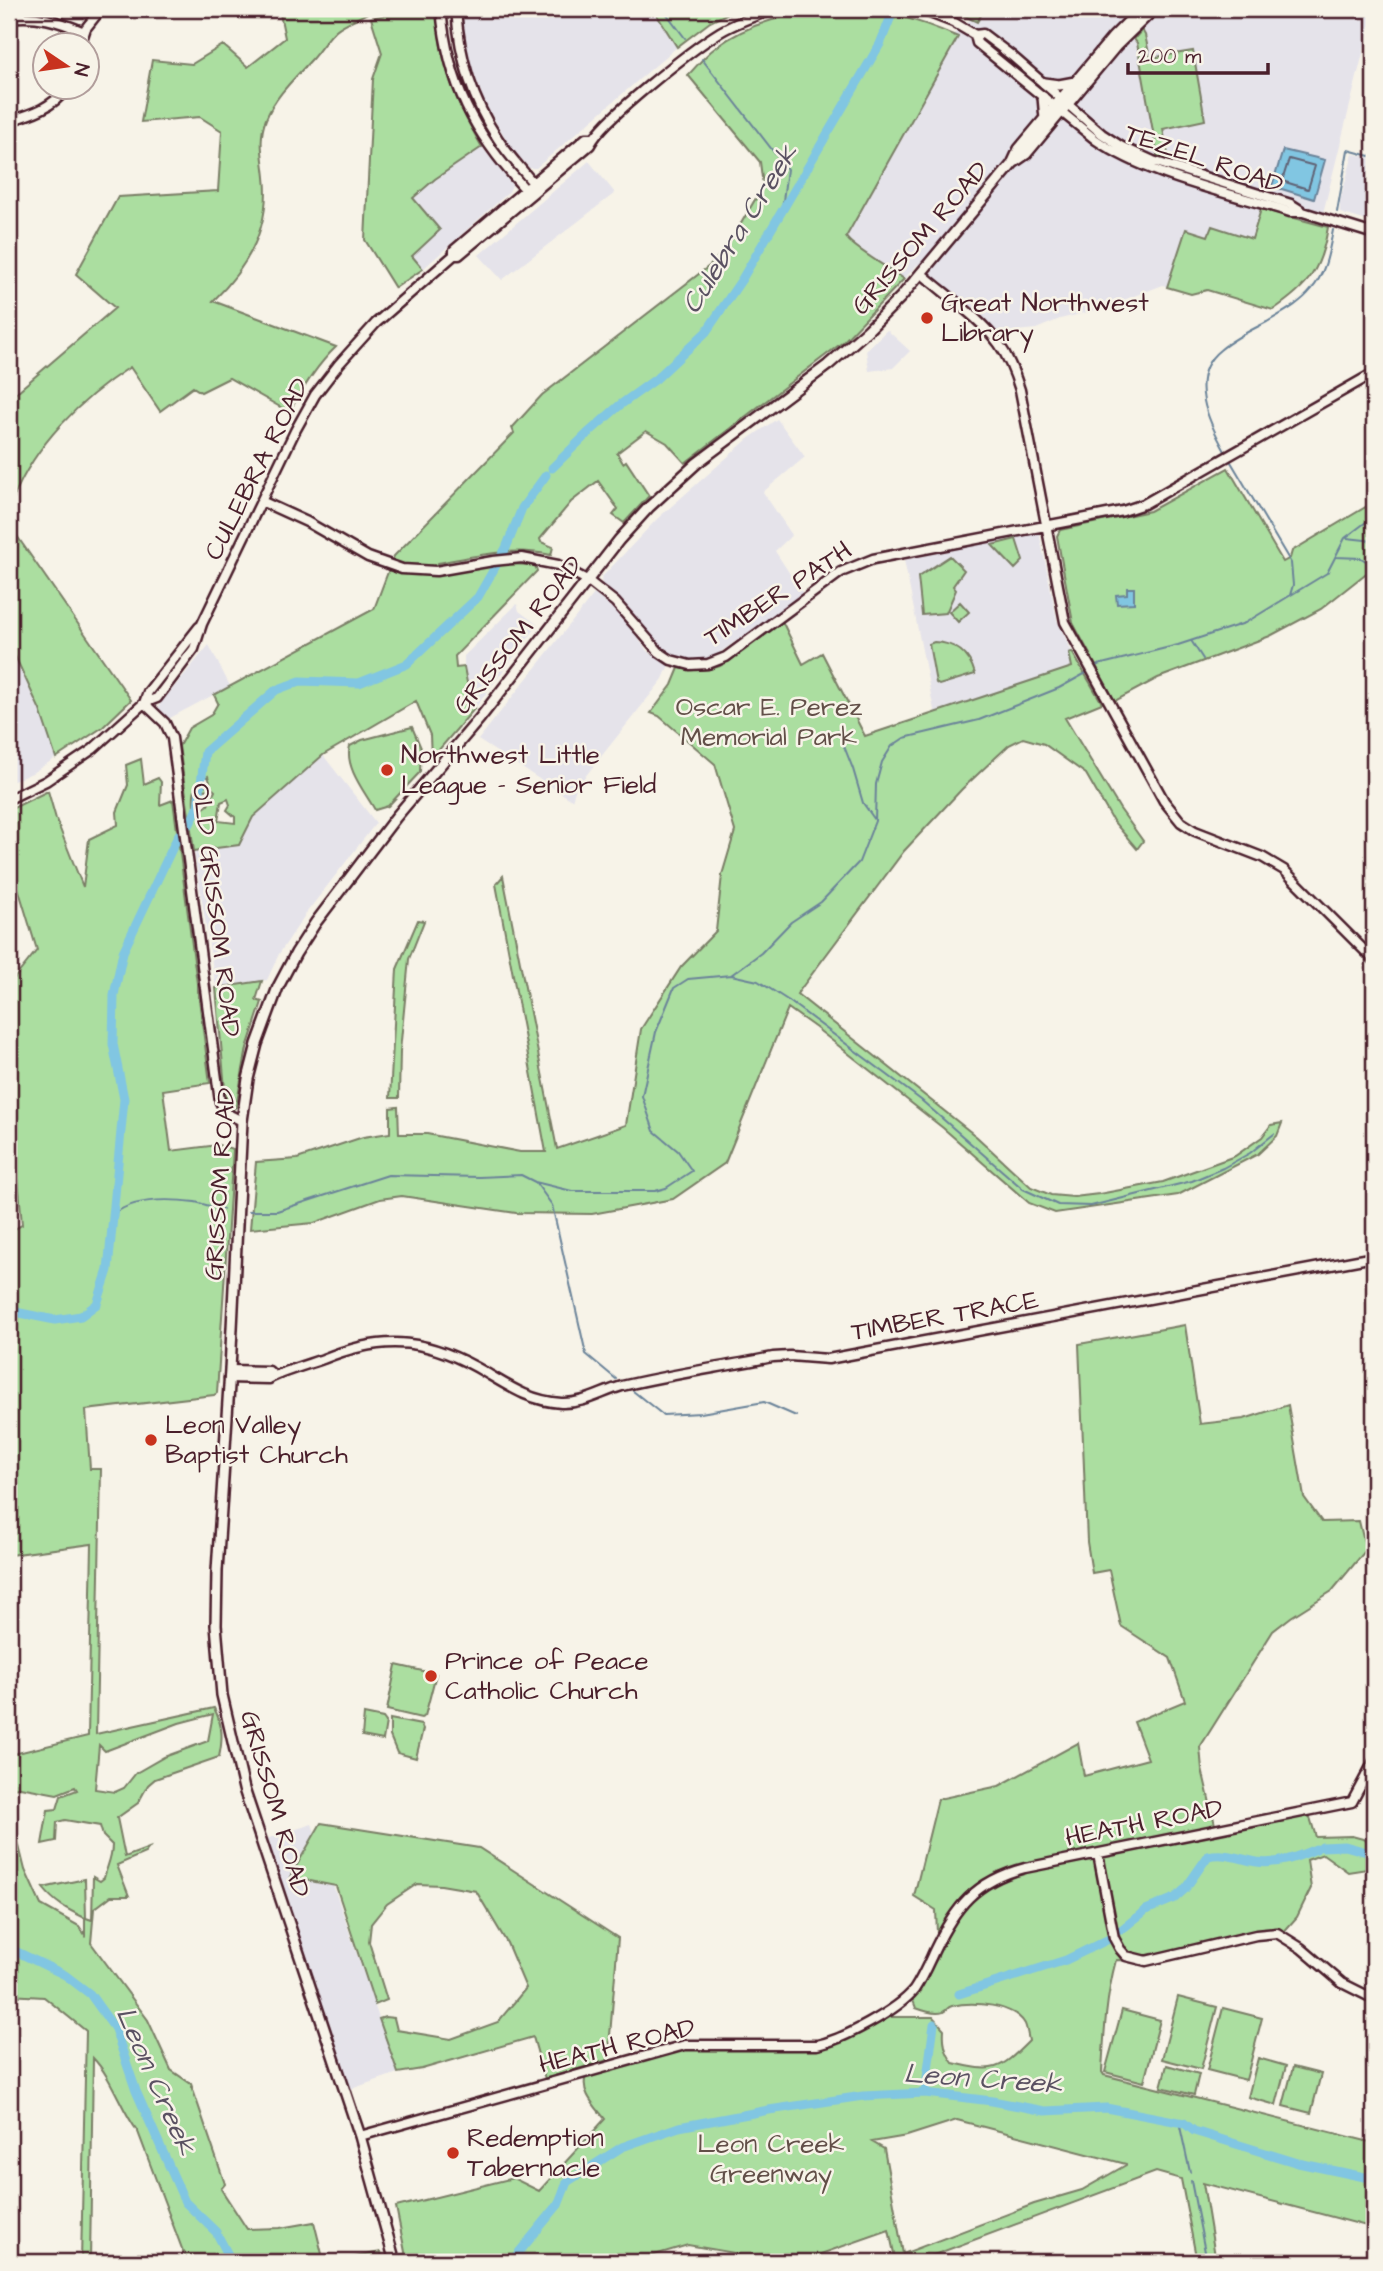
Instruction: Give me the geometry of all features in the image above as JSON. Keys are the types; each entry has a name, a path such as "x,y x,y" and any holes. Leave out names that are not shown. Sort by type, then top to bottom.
{"main road":[{"path":"1061,105 1075,82 1141,9"},
{"path":"1061,105 1154,9"},
{"path":"1044,83 1061,85 1075,82"},
{"path":"1043,97 1045,119"},
{"name":"GRISSOM ROAD","path":"1013,163 1019,149 1061,105"},
{"name":"GRISSOM ROAD","path":"395,2262 360,2136 244,1789 222,1695 216,1625 217,1571 242,1121 248,1079 263,1024 278,987 305,938 396,817 480,718 626,532 673,484 851,345 885,313 1013,163 1026,154 1061,105"}],"street":[{"path":"9,18 48,19 83,32 101,9"},
{"path":"441,9 446,49 455,83 470,116 489,146 525,189"},
{"path":"456,9 458,35 471,85 481,110 498,140 532,182"},
{"name":"CULEBRA ROAD","path":"9,799 46,781 93,749 144,703 157,698 194,649 202,624 299,422 326,379 376,323 454,255 459,255 590,145 593,138 699,46 723,30 775,9"},
{"path":"919,9 953,22 975,35 984,34 1044,83 1061,105"},
{"path":"975,35 977,43 1043,97 1061,105"},
{"path":"9,121 53,102"},
{"name":"TEZEL ROAD","path":"1061,105 1106,147 1142,166 1290,212 1303,212 1374,234"},
{"name":"CULEBRA ROAD","path":"454,255 454,250 532,182 586,138 593,138"},
{"path":"489,146 498,140"},
{"path":"921,273 988,331 1007,356 1020,390 1063,615 1164,801 1181,822 1203,836 1262,857 1279,866 1374,960"},
{"name":"TIMBER PATH","path":"261,500 307,522 368,557 402,569 436,571 522,558 545,562 574,572 624,610 647,641 659,652 683,664 702,665 726,657 841,572 864,561 1144,504 1374,373"},
{"name":"OLD GRISSOM ROAD","path":"144,703 165,723 171,734 220,1100 226,1113 242,1121"},
{"name":"TIMBER TRACE","path":"230,1374 270,1371 273,1375 292,1371 350,1348 403,1342 429,1346 450,1354 524,1396 563,1403 582,1402 620,1387 773,1357 828,1359 1374,1257"},
{"name":"HEATH ROAD","path":"360,2136 685,2045 817,2045 830,2041 881,2017 906,1999 917,1984 954,1913 980,1887 1013,1871 1352,1802 1374,1761"},
{"path":"1098,1853 1114,1938 1122,1953 1129,1958 1153,1961 1277,1933 1301,1948 1342,1983 1374,1999"}],"shaded area":[{"path":"519,9 653,9 677,47 536,168 529,168 510,146 485,104 465,48 461,18"},
{"path":"987,9 1374,9 1320,225 1262,209 1252,240 1212,226 1209,236 1186,229 1167,287 1163,285 1036,329 1005,332 1001,335 918,264 904,279 840,242 948,39"},
{"path":"482,147 512,185 509,192 423,269 411,257 440,230 413,198 435,179"},
{"path":"1353,154 1374,158 1374,223 1340,213 1340,201"},
{"path":"589,161 615,193 502,280 479,255"},
{"path":"887,330 910,351 893,368 869,371 866,350"},
{"path":"777,419 805,457 763,492 792,535 775,551 803,594 709,660 687,659 669,653 655,643 618,597 602,585 601,578 657,519 748,439"},
{"path":"1039,532 1057,620 1072,652 1069,653 1072,667 935,715 904,560"},
{"path":"594,594 623,617 647,651 669,665 663,679 576,788 572,800 478,740"},
{"path":"517,604 519,611 538,625 475,708 464,674 464,656"},
{"path":"9,643 40,710 56,758 9,783"},
{"path":"209,645 230,686 168,719 158,708 160,704"},
{"path":"323,755 376,823 307,912 279,954 267,980 216,988 194,851 239,845 253,817"},
{"path":"312,1824 398,2073 351,2089 266,1839"}],"green space":[{"path":"279,9 374,9 336,30 286,87 270,110 262,134 266,195 260,229 237,274 213,301 336,347 316,370 289,412 229,378 201,392 193,387 160,411 130,367 77,408 61,424 34,460 13,499 10,526 131,700 103,727 56,758 40,710 9,643 10,398 115,308 76,274 118,197 218,191 222,131 200,117 141,122 152,60 192,64 223,45 248,67 285,38"},
{"path":"414,9 437,9 441,47 450,81 482,147 435,179 413,198 440,230 412,256 423,269 395,288 365,240 373,79 382,53 371,18"},
{"path":"653,9 736,9 710,22 677,47"},
{"path":"833,9 882,13 926,24 958,37 846,237 863,252 904,279 843,342 685,463 667,443 646,431 617,453 623,463 626,461 649,496 624,523 613,515 618,509 598,481 571,502 540,539 553,547 551,555 522,551 438,563 434,576 504,564 535,565 537,571 455,656 456,668 464,667 475,708 431,759 430,735 416,701 323,755 253,817 239,845 194,851 179,746 189,728 211,715 218,703 214,695 374,609 394,556 514,433 512,428 542,395 713,263 733,237 763,186 760,162 688,75 711,51 756,25","holes":["208,776 210,782 203,787 205,790 212,788 215,791 208,805 201,810 194,806 194,792 197,785","228,799 230,805 227,810 235,817 235,823 218,821 221,802"]},
{"path":"950,9 988,9 977,22"},
{"path":"1142,30 1150,58 1193,51 1205,120 1163,129 1169,160 1167,162 1158,159 1137,43 1134,39"},
{"path":"1261,209 1328,227 1317,266 1295,293 1273,310 1207,290 1191,294 1167,287 1186,229 1208,236 1212,226 1252,239"},
{"path":"1228,468 1283,562 1290,558 1292,551 1374,502 1374,575 1369,571 1321,609 1270,636 1158,678 1115,701 1073,623 1057,536 1060,530 1150,511"},
{"path":"1016,539 1023,561 1015,569 992,545"},
{"path":"950,556 964,570 953,586 956,590 946,613 922,615 918,577"},
{"path":"960,602 969,612 958,622 949,612"},
{"name":"Oscar E. Perez Memorial Park","path":"782,621 803,664 822,653 865,736 1072,667 1069,653 1072,652 1102,703 1065,718 1120,809 1143,841 1137,849 1113,821 1086,774 1044,744 1023,738 1009,745 962,789 904,851 797,994 977,1137 1031,1187 1051,1195 1074,1197 1163,1182 1235,1156 1262,1137 1271,1125 1282,1123 1277,1136 1258,1154 1178,1195 1055,1213 1029,1203 943,1128 788,1008 725,1163 673,1199 592,1214 516,1213 402,1196 380,1199 314,1223 250,1229 256,1162 297,1159 363,1137 390,1133 390,1108 398,1107 399,1134 427,1134 520,1152 546,1152 496,884 503,876 557,1149 626,1125 641,1029 681,967 716,931 722,875 735,831 715,764 659,716 651,713 672,685 679,668 700,670 720,666"},
{"path":"929,644 948,644 960,650 969,660 975,674 939,685 936,683"},
{"name":"Northwest Little League - Senior Field","path":"412,727 421,748 420,772 388,806 375,810 353,771 350,746 362,740"},
{"path":"141,759 144,784 158,778 161,782 160,805 173,800 210,1083 163,1090 171,1151 218,1145 233,1149 217,1393 86,1410 90,1469 101,1469 96,1734 214,1708 221,1726 222,1738 219,1757 155,1779 148,1785 138,1803 117,1818 125,1857 149,1848 145,1853 117,1865 129,1896 111,1896 94,1909 91,1943 148,2020 171,2070 191,2084 225,2184 221,2189 247,2229 280,2228 314,2222 324,2262 187,2262 138,2132 106,2075 93,2058 90,2262 81,2262 86,2031 44,1997 9,1995 9,1806 25,1870 41,1905 79,1926 85,1935 85,1918 62,1906 43,1888 85,1879 86,1918 92,1920 93,1877 100,1881 104,1878 112,1845 103,1836 100,1826 65,1820 57,1822 56,1841 42,1844 48,1810 57,1809 61,1796 77,1790 75,1787 57,1794 20,1787 10,1788 9,1802 9,1755 88,1736 92,1544 9,1555 9,1232 22,1225 16,1154 9,1154 9,1135 12,1133 9,1110 9,985 37,950 12,868 9,868 9,810 48,791 83,887 89,839 118,825 117,812 128,785 126,765","holes":["213,1714 208,1741 164,1757 136,1773 124,1788 115,1792 95,1789 99,1745 105,1751 179,1723"]},
{"path":"418,920 424,921 409,959 400,1051 399,1098 390,1098 397,969"},
{"path":"262,981 256,1000 262,1002 247,1048 236,1107 231,1111 226,1100 216,988"},
{"name":"Leon Creek Greenway","path":"1185,1325 1200,1424 1244,1419 1288,1405 1304,1497 1322,1522 1359,1521 1366,1550 1332,1591 1273,1631 1200,1747 1202,1769 1216,1829 1308,1811 1316,1837 1352,1836 1374,1842 1374,1868 1348,1872 1323,1854 1307,1860 1311,1888 1297,1917 1281,1935 1277,1933 1146,1961 1116,1960 1108,2002 1102,2072 1104,2075 1374,2143 1374,2228 1203,2183 1216,2262 1197,2262 1181,2179 1156,2172 915,2262 885,2262 895,2258 889,2230 798,2262 753,2262 734,2253 688,2245 631,2262 407,2262 396,2207 513,2178 539,2191 605,2119 587,2093 586,2076 689,2047 812,2047 849,2036 888,2017 933,2017 944,2029 945,2047 953,2063 978,2068 1003,2064 1029,2041 1025,2024 1020,2017 1002,2008 981,2004 960,2005 933,2013 916,2008 912,1998 938,1957 936,1910 914,1896 938,1799 999,1786 1078,1743 1084,1776 1148,1759 1134,1722 1185,1701 1170,1658 1121,1626 1109,1570 1092,1573 1087,1542 1079,1344","holes":["957,2120 1126,2164 1082,2190 1034,2204 903,2254 884,2149 872,2142 907,2136"]},
{"path":"396,1665 436,1674 425,1716 421,1718 387,1710"},
{"path":"364,1714 383,1718 386,1722 383,1740 362,1736"},
{"path":"390,1719 421,1725 423,1729 416,1758 397,1753 390,1736"},
{"path":"321,1823 479,1848 618,1938 608,2060 545,2079 533,2037 422,2069 398,2073 379,2019 394,2018 397,2030 451,2039 498,2022 526,1988 507,1943 476,1891 417,1884 387,1904 371,1924 369,1942 387,2000 375,2005 336,1886 290,1877"},
{"path":"1178,1997 1217,2007 1201,2069 1162,2059"},
{"path":"1223,2008 1262,2018 1246,2080 1207,2070"},
{"path":"1122,2010 1160,2020 1144,2082 1105,2072"},
{"path":"1258,2058 1286,2066 1276,2105 1248,2097"},
{"path":"1167,2065 1199,2074 1194,2095 1161,2087"},
{"path":"1293,2067 1321,2074 1311,2113 1283,2106"},
{"path":"381,2252 383,2262 330,2262"}],"water":[{"path":"1283,150 1325,160 1314,199 1272,186"},
{"path":"1127,588 1134,588 1134,603 1117,604 1116,595 1127,594"}],"waterway":[{"path":"663,9 685,38"},
{"name":"Culebra Creek","path":"552,468 587,434 620,405 656,379 706,332 742,279 880,44 894,9"},
{"path":"702,59 787,169 782,209"},
{"path":"1337,212 1348,150 1374,157"},
{"path":"1226,453 1213,428 1204,400 1204,373 1220,350 1285,312 1307,295 1323,269 1333,230"},
{"path":"1231,462 1291,563 1293,585 1290,595"},
{"name":"Culebra Creek","path":"190,824 198,806 205,752 276,690 300,681 359,683 407,664 478,597 506,548 522,508 546,475"},
{"path":"1093,668 1245,623 1327,573 1345,538 1374,516"},
{"path":"1347,538 1374,541"},
{"path":"1336,557 1361,558 1374,566"},
{"path":"1192,642 1203,659"},
{"path":"249,1211 277,1211 388,1175 521,1175 535,1182 572,1191 655,1191 666,1188 692,1171 678,1151 654,1131 642,1096 656,1032 674,988 688,979 731,975 761,953 791,922 821,902 859,862 875,821 876,784 882,762 892,746 904,738 979,720 1059,688 1088,672"},
{"path":"838,731 863,803 875,820"},
{"name":"Culebra Creek","path":"9,1308 55,1320 81,1316 97,1304 108,1270 124,1099 113,1044 114,995 123,952 179,834"},
{"path":"731,975 758,981 789,1001 921,1100 1023,1189 1058,1205 1091,1206 1192,1181 1250,1153 1274,1134"},
{"path":"536,1183 552,1205 586,1354 616,1379"},
{"path":"113,1215 131,1205 152,1201 195,1202 223,1209"},
{"path":"633,1391 663,1415 701,1413 764,1402 796,1416"},
{"path":"1322,1847 1345,1846 1374,1854"},
{"path":"1121,1930 1146,1910 1175,1898 1185,1889 1208,1856 1227,1855 1257,1862 1272,1862 1316,1849"},
{"path":"959,1994 1066,1960 1109,1939"},
{"name":"Leon Creek","path":"9,1948 65,1975 90,1994 115,2029 136,2091 185,2202 216,2232 232,2262"},
{"path":"925,2093 934,2024"},
{"name":"Leon Creek","path":"511,2262 558,2205 567,2182 622,2147 679,2127 863,2096 925,2093 1045,2111 1106,2108 1184,2123 1194,2131 1298,2163 1374,2179"},
{"path":"1179,2122 1190,2172"},
{"path":"1191,2181 1207,2262"}],"place":[{"name":"Great Northwest Library","path":"927,318"},
{"name":"Northwest Little League - Senior Field","path":"387,770"},
{"name":"Leon Valley Baptist Church","path":"151,1440"},
{"name":"Prince of Peace Catholic Church","path":"431,1676"},
{"name":"Redemption Tabernacle","path":"453,2153"}]}
